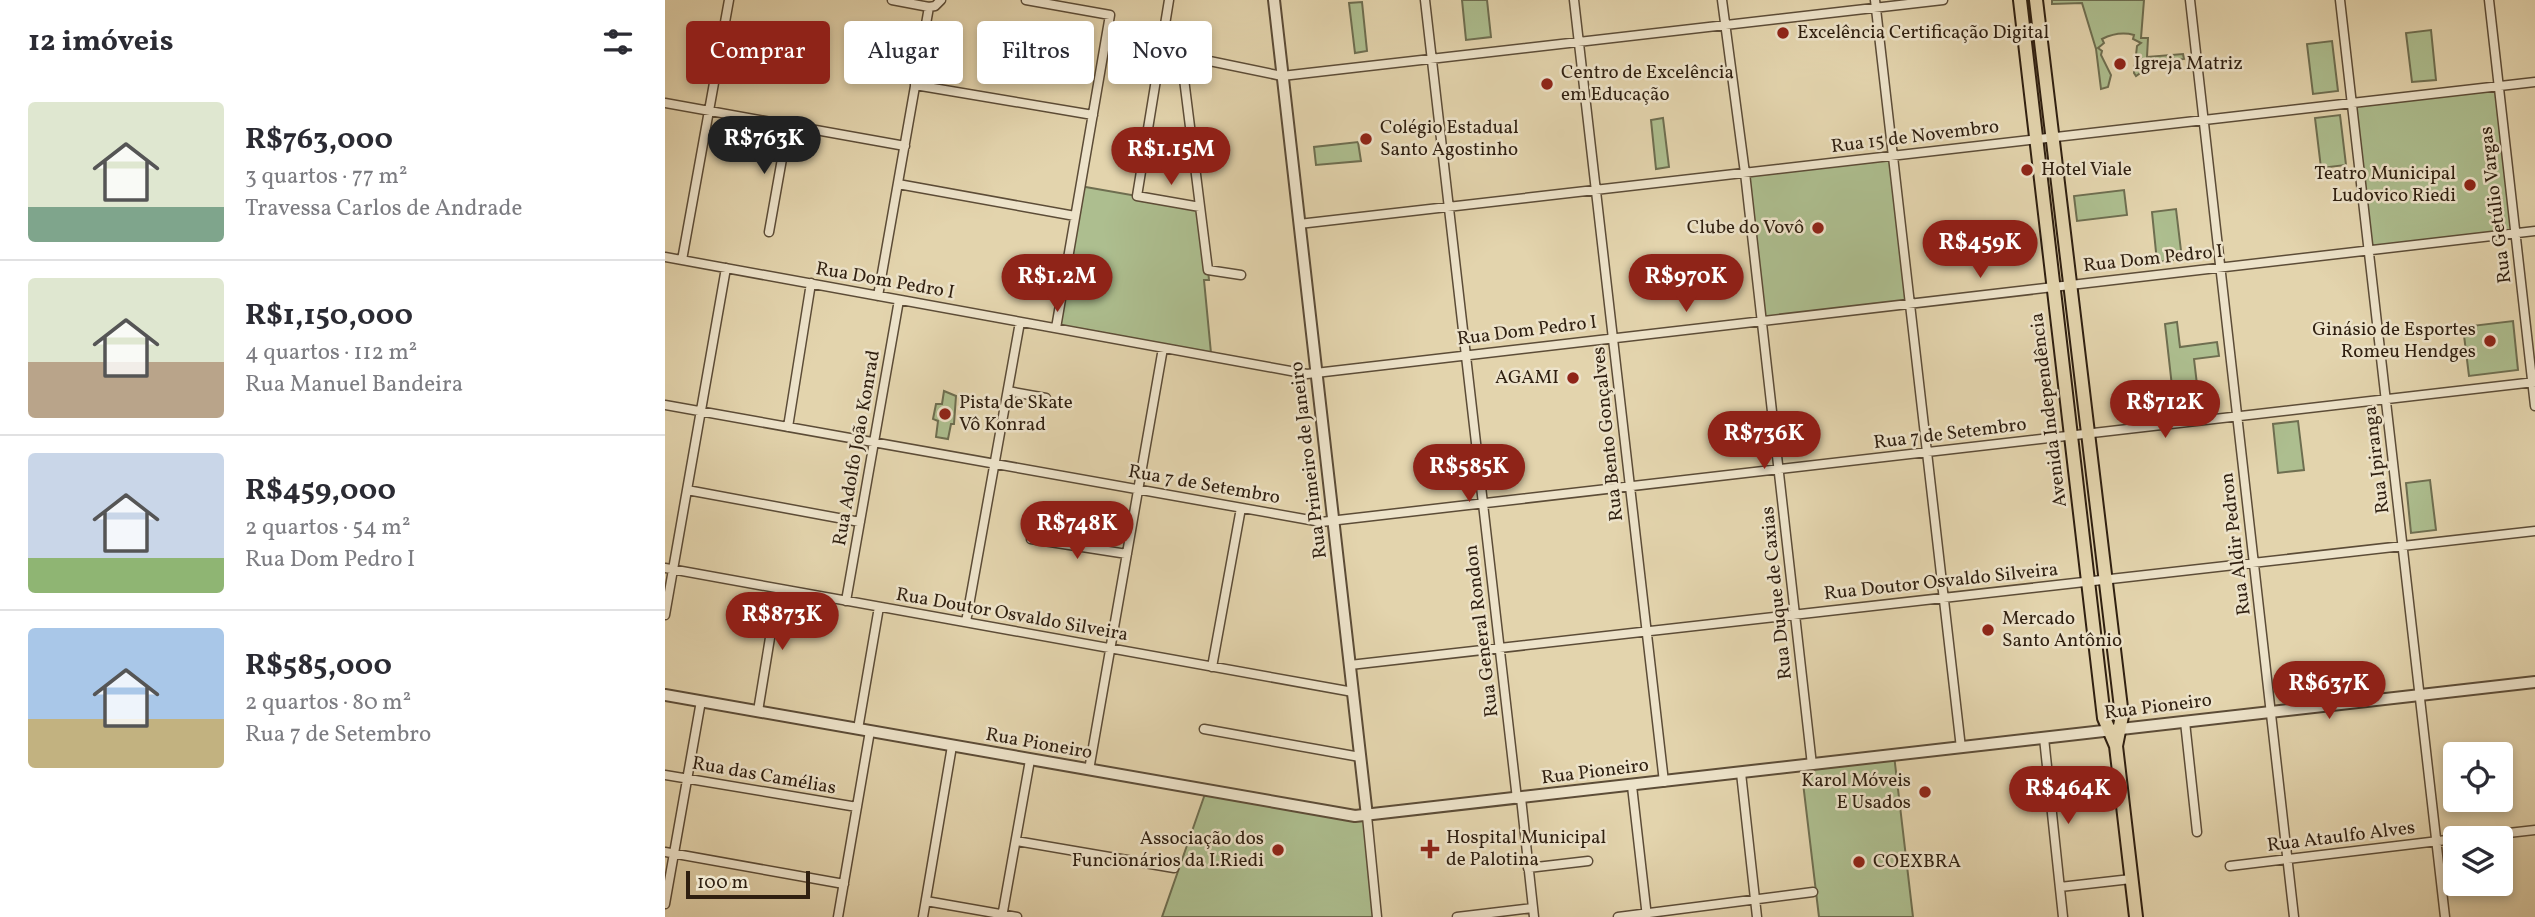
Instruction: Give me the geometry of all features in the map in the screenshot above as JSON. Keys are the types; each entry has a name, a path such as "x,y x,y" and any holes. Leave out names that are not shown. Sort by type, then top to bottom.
{"main road":[{"name":"Avenida Independência","path":"2020,0 2104,718 2114,730 2122,716 2036,0"},
{"path":"2114,730 2136,917"}],"street":[{"path":"682,260 729,0"},
{"path":"892,0 929,7 935,6 941,0"},
{"path":"1026,0 1110,15 1056,328"},
{"path":"1166,21 1169,0"},
{"name":"Rua Primeiro de Janeiro","path":"1274,0 1299,224 1312,373 1333,521 1377,917"},
{"name":"Rua General Rondon","path":"1425,0 1533,913"},
{"name":"Rua Bento Gonçalves","path":"1574,0 1664,782"},
{"name":"Rua Duque de Caxias","path":"1722,0 1745,173 1812,765"},
{"path":"1212,61 1282,76 1725,25 1875,4 1943,0"},
{"name":"Rua Aldir Pedron","path":"2190,0 2294,917"},
{"name":"Rua Ipiranga","path":"2340,0 2445,917"},
{"name":"Rua Getúlio Vargas","path":"2489,0 2535,406"},
{"path":"1875,4 1961,748"},
{"path":"878,296 929,7"},
{"name":"Rua 15 de Novembro","path":"1299,224 2535,82"},
{"path":"1156,84 1137,196 1200,207"},
{"path":"1185,84 1208,270 1241,275"},
{"path":"915,85 1093,115"},
{"path":"665,103 905,146"},
{"path":"769,232 788,125"},
{"path":"898,184 1075,216"},
{"name":"Rua Dom Pedro I","path":"665,257 1312,373 2535,231"},
{"path":"665,614 669,569 687,490 726,268"},
{"path":"788,427 811,284"},
{"name":"Rua Adolfo João Konrad","path":"846,601 899,300"},
{"path":"966,622 1020,322"},
{"path":"1089,770 1163,348"},
{"name":"Rua 7 de Setembro","path":"665,405 1321,522 2534,382"},
{"path":"1008,391 1046,398"},
{"path":"687,490 860,522"},
{"path":"1212,667 1241,508"},
{"name":"Rua Doutor Osvaldo Silveira","path":"1350,664 2535,531"},
{"path":"1031,538 1127,554"},
{"name":"Rua Doutor Osvaldo Silveira","path":"669,569 1353,692"},
{"path":"758,711 778,589"},
{"path":"838,917 857,807 879,607"},
{"name":"Rua Pioneiro","path":"665,695 1351,816 1367,816 2535,682"},
{"path":"665,904 669,853 687,779 701,701"},
{"path":"2185,722 2197,832"},
{"path":"1204,729 1360,757"},
{"path":"2044,738 2063,917"},
{"path":"923,917 952,746"},
{"path":"1003,916 1030,760"},
{"path":"1741,773 1757,917"},
{"name":"Rua das Camélias","path":"665,775 857,807"},
{"path":"1632,786 1647,915"},
{"path":"2513,832 2535,830"},
{"name":"Rua Ataulfo Alves","path":"2230,866 2443,840"},
{"path":"1016,841 1174,868"},
{"path":"669,853 843,884"},
{"path":"1528,868 1588,861"},
{"path":"2060,887 2131,879"},
{"path":"1618,917 1813,892"},
{"path":"926,901 1017,917"},
{"path":"1459,917 1533,913"}],"green space":[{"path":"1462,0 1487,0 1491,37 1466,40"},
{"path":"2052,0 2144,0 2141,38 2148,38 2147,57 2183,54 2184,59 2146,64 2146,69 2136,76 2137,46 2141,43 2133,39 2134,35 2110,36 2102,39 2104,43 2098,48 2102,51 2101,55 2111,75 2108,87 2101,89 2096,49 2082,3 2052,4"},
{"path":"1362,2 1367,51 1355,53 1349,3"},
{"path":"2431,30 2436,80 2412,82 2406,33"},
{"path":"2332,41 2338,91 2313,94 2307,44"},
{"path":"2499,86 2515,234 2369,250 2352,103"},
{"path":"2340,115 2346,165 2321,168 2315,118"},
{"path":"1663,118 1669,167 1656,169 1651,120"},
{"path":"1358,142 1361,161 1316,165 1314,147"},
{"path":"1893,156 1910,303 1762,320 1745,173"},
{"path":"1080,186 1200,207 1209,280 1204,280 1211,353 1056,328"},
{"path":"2124,190 2127,215 2077,221 2074,196"},
{"path":"2176,209 2182,259 2157,262 2152,212"},
{"name":"Ginásio de Esportes Romeu Hendges","path":"2513,321 2518,370 2469,376 2463,327"},
{"path":"2177,322 2180,347 2217,342 2219,356 2194,359 2200,410 2175,413 2165,324"},
{"name":"Pista de Skate Vô Konrad","path":"944,391 956,396 954,424 951,424 948,439 936,437 938,421 933,419 936,404 942,404"},
{"path":"2298,421 2304,470 2278,473 2273,424"},
{"path":"2430,480 2436,530 2411,533 2406,483"},
{"name":"COEXBRA","path":"1894,755 1913,917 1819,917 1801,766"},
{"name":"Associação dos Funcionários da I.Riedi","path":"1206,791 1367,816 1377,917 1162,917"}],"place":[{"name":"Excelência Certificação Digital","path":"1783,33"},
{"name":"Igreja Matriz","path":"2120,64"},
{"name":"Centro de Excelência em Educação","path":"1547,84"},
{"name":"Colégio Estadual Santo Agostinho","path":"1366,139"},
{"name":"Hotel Viale","path":"2027,170"},
{"name":"Teatro Municipal Ludovico Riedi","path":"2470,185"},
{"name":"Clube do Vovô","path":"1818,228"},
{"name":"Ginásio de Esportes Romeu Hendges","path":"2490,341"},
{"name":"AGAMI","path":"1573,378"},
{"name":"Pista de Skate Vô Konrad","path":"945,414"},
{"name":"Mercado Santo Antônio","path":"1988,630"},
{"name":"Karol Móveis E Usados","path":"1925,792"},
{"name":"Hospital Municipal de Palotina","path":"1430,849"},
{"name":"Associação dos Funcionários da I.Riedi","path":"1278,850"},
{"name":"COEXBRA","path":"1859,862"}]}
